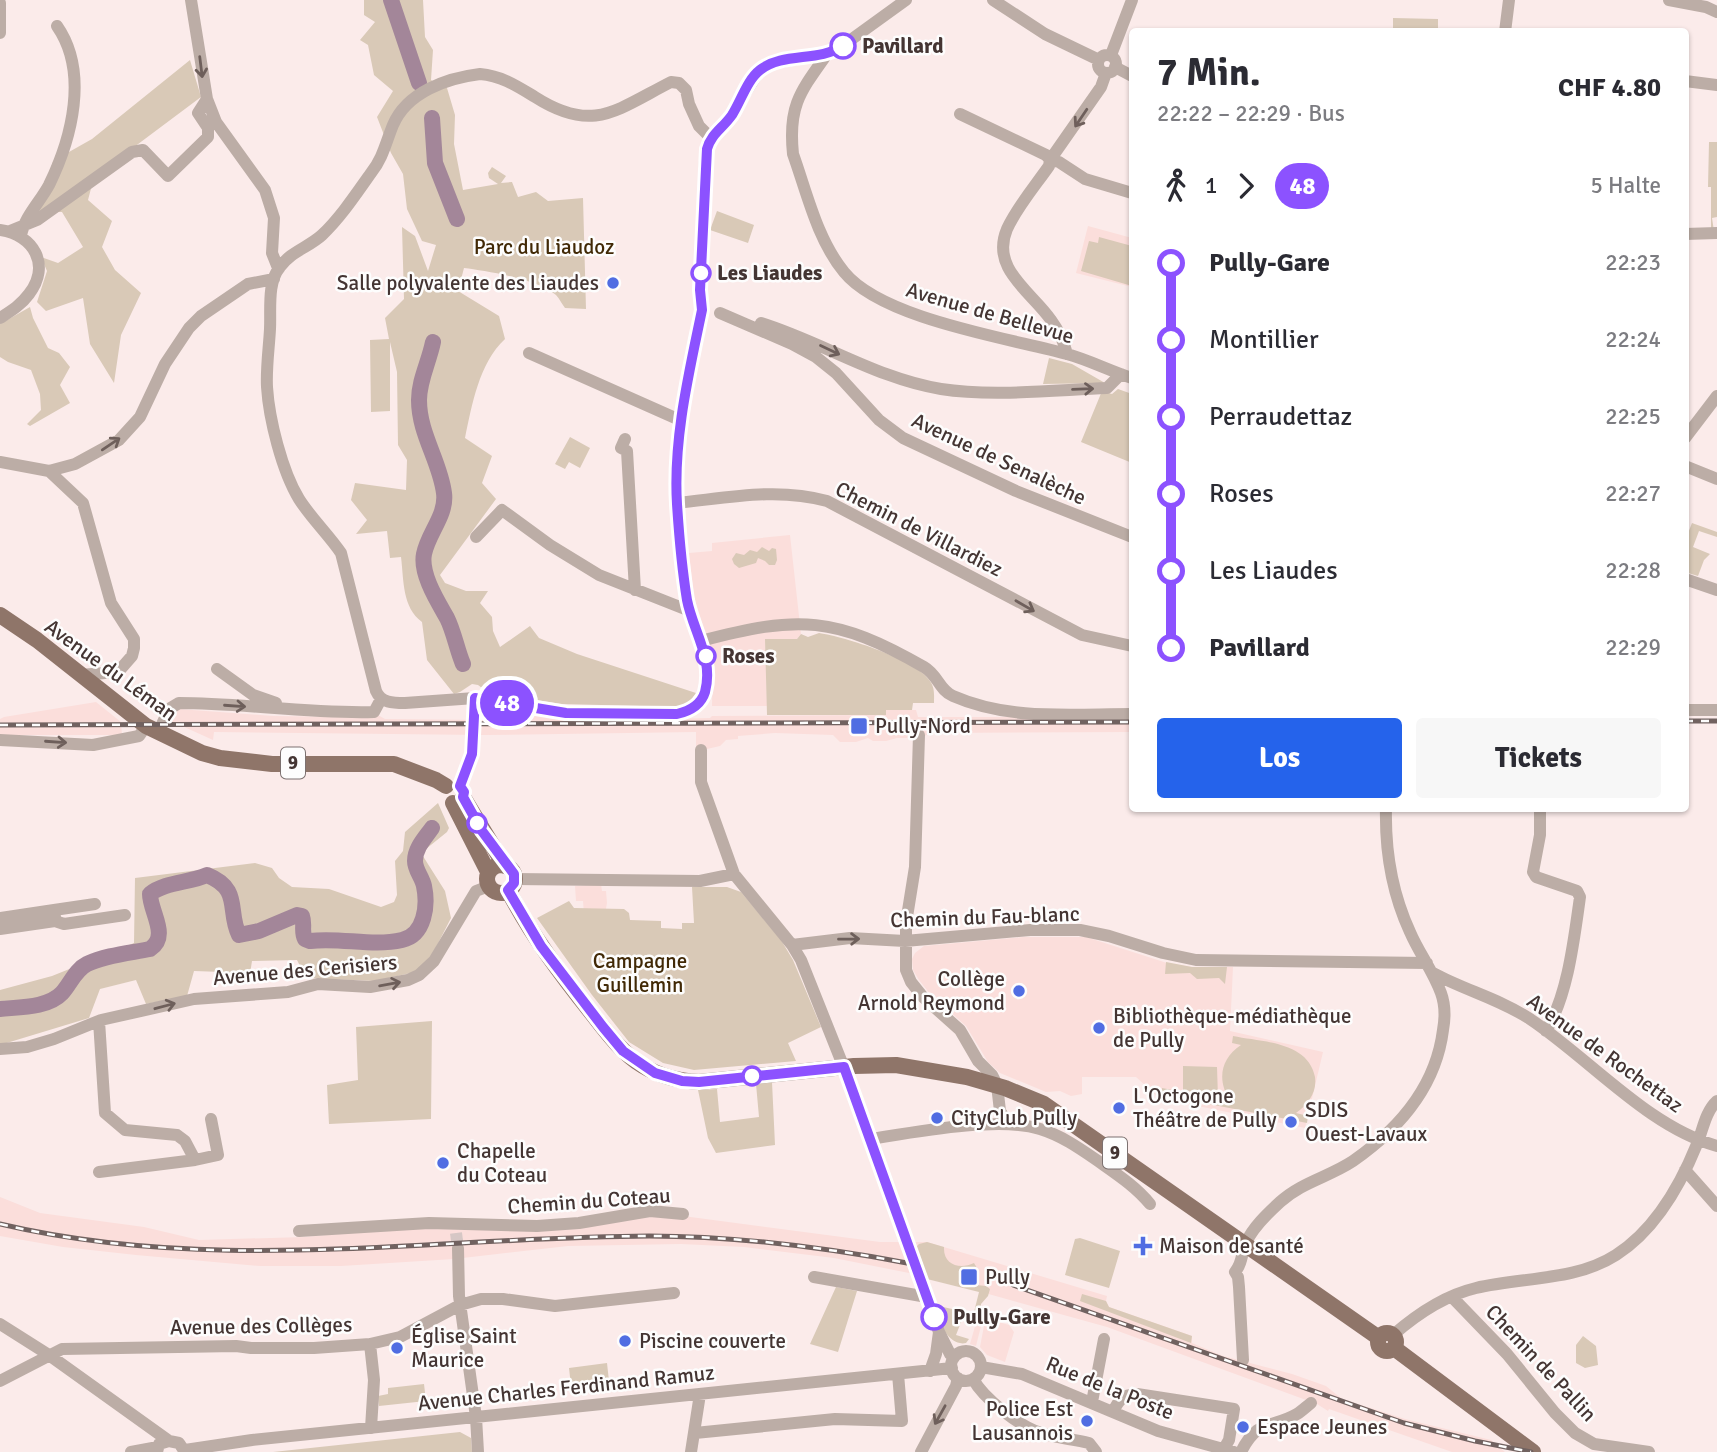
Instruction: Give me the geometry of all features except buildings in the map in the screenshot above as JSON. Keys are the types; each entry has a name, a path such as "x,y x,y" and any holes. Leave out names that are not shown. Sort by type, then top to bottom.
{"main road":[{"name":"Avenue du Léman","path":"0,615 37,640 129,713 148,732 220,758 272,764 386,763 411,769 455,793"},
{"name":"9","path":"455,793 509,878 541,946 623,1051 655,1073 682,1081 699,1082 844,1067 896,1065 997,1085 1044,1104 1245,1243"},
{"path":"455,793 489,879 496,892 509,878 494,867 489,879"},
{"path":"1245,1243 1389,1340 1464,1402 1517,1452"},
{"path":"1464,1402 1533,1452"}],"street":[{"path":"191,0 207,99 216,122 265,190 274,218 272,253 276,274 267,387 274,428 298,497 341,553 373,683 384,700 405,704 475,698 566,713 677,714 688,711 700,702 705,692 706,657 690,611 677,503 678,445 702,310 700,290 705,160 710,137 724,126 760,70 774,63 827,54 843,46 906,0"},
{"path":"993,0 1045,34 1129,74"},
{"path":"1068,354 1051,320 1006,266 1003,241 1008,228 1049,166 1050,160 1101,87 1132,0"},
{"path":"1506,28 1509,0"},
{"path":"1669,0 1706,7 1717,12"},
{"path":"0,4 0,33"},
{"path":"13,231 54,174 65,148 73,116 74,85 70,51 57,26"},
{"name":"Avenue de Bellevue","path":"827,54 797,99 792,126 793,154 826,243 845,274 861,288 900,309 1068,354 1127,376"},
{"path":"0,462 49,471 75,464 119,440 140,417 165,364 189,328 201,316 248,284 276,274 288,259 320,237 382,159 394,124 407,103 433,88 480,74 502,78 570,116 597,117 671,82 679,83 686,90 699,126 710,137"},
{"path":"1689,82 1717,85"},
{"path":"13,231 37,220 132,152 143,150 169,176 208,136 208,128 198,113 207,99"},
{"path":"960,114 1046,155 1050,160 1059,162 1085,179 1129,192"},
{"path":"0,318 20,305 33,288 37,276 34,250 28,240 13,231"},
{"path":"1689,234 1717,233"},
{"path":"702,310 778,328 881,373 942,389 998,391 1107,388 1127,376"},
{"name":"Avenue de Senalèche","path":"720,313 816,357 836,373 878,420 903,438 1016,491 1129,536"},
{"path":"529,353 682,421"},
{"path":"1689,433 1717,396"},
{"path":"625,439 621,448 627,451 635,590"},
{"path":"1689,468 1717,479"},
{"path":"49,471 83,503 111,603 134,639 132,656 118,672 80,675"},
{"name":"Chemin de Villardiez","path":"677,503 778,493 802,494 844,509 1082,635 1129,645"},
{"path":"476,537 502,510 599,575 690,611"},
{"path":"1689,580 1717,590"},
{"path":"701,641 779,625 808,623 834,626 890,648 934,674 944,691 975,704 1021,714 1129,714"},
{"path":"217,669 253,695 270,703 300,705 317,712"},
{"path":"475,698 475,720"},
{"path":"0,740 93,744 148,732 169,709 179,703 317,712 373,712 384,700"},
{"path":"1689,710 1717,710"},
{"path":"455,793 468,769 474,733"},
{"path":"919,735 915,867 905,941 906,970 911,982 937,1011 960,1030 978,1061 992,1075 997,1085 1000,1111 1008,1123"},
{"path":"701,750 701,782 734,874 750,890 801,960 844,1067 939,1332 955,1368 957,1386 920,1452"},
{"path":"1243,1360 1240,1287 1235,1272 1243,1257 1245,1243 1256,1227 1293,1190 1353,1160 1371,1147 1417,1100 1430,1080 1437,1060 1444,1021 1443,997 1411,935 1396,897 1388,861 1386,812"},
{"path":"1540,812 1540,835 1533,872 1536,877 1577,891 1580,897 1561,993 1553,1020 1546,1031"},
{"path":"509,878 700,880 734,874"},
{"name":"Avenue des Cerisiers","path":"0,1049 39,1043 99,1021 201,998 288,992 318,984 370,987 408,980 419,975 434,961 476,891 489,879"},
{"path":"0,929 95,904"},
{"path":"0,918 54,915 64,925 125,915"},
{"name":"Chemin du Fau-blanc","path":"792,945 850,938 905,941 1030,930 1080,930 1196,960 1377,960 1430,968"},
{"name":"Avenue de Rochettaz","path":"1430,968 1529,1018 1657,1117 1699,1141 1717,1146"},
{"path":"99,1021 105,1113 125,1130 177,1135 185,1140 195,1160"},
{"path":"967,1077 978,1061"},
{"path":"1000,1111 1008,1098 1018,1093"},
{"path":"1389,1340 1417,1315 1475,1288 1574,1272 1614,1256 1649,1226 1685,1170 1699,1141 1702,1127 1717,1101"},
{"path":"99,1172 218,1155 211,1119"},
{"path":"871,1139 1008,1123 1031,1126 1053,1134 1086,1153 1138,1190 1150,1204"},
{"path":"1685,1170 1717,1206"},
{"name":"Chemin du Coteau","path":"299,1231 429,1223 456,1228 537,1226 579,1223 650,1211 683,1214"},
{"path":"458,1248 460,1304 476,1417 478,1452"},
{"path":"814,1276 927,1297"},
{"name":"Avenue des Collèges","path":"0,1381 62,1349 236,1346 314,1348 370,1343 400,1337 460,1304 481,1299 555,1306 674,1293"},
{"name":"Chemin de Pallin","path":"1452,1297 1507,1354 1555,1413 1575,1433 1594,1444 1648,1452"},
{"path":"0,1324 49,1355 147,1425 161,1446"},
{"path":"930,1371 939,1332"},
{"path":"1092,1402 1104,1339"},
{"path":"370,1343 373,1380 371,1428"},
{"path":"955,1368 962,1352 972,1352 978,1357 981,1367 973,1379"},
{"name":"Rue de la Poste","path":"981,1367 1022,1374 1158,1431 1227,1451"},
{"path":"955,1368 973,1379 984,1395 1030,1428 1093,1447"},
{"name":"Avenue Charles Ferdinand Ramuz","path":"185,1451 252,1440 955,1368"},
{"path":"695,1433 835,1419 902,1421 898,1374"},
{"path":"691,1452 700,1394"},
{"path":"1113,1412 1123,1397 1137,1394 1234,1409 1227,1451"},
{"path":"1241,1452 1258,1429 1297,1414 1311,1403"},
{"path":"136,1451 146,1446 147,1425"},
{"path":"136,1451 179,1443 185,1451"}],"shaded area":[{"path":"1088,226 1129,237 1129,286 1076,273"},
{"path":"790,535 801,634 797,639 766,640 767,706 712,706 713,657 694,597 689,553 712,551 712,543"},
{"path":"96,702 121,722 122,735 0,735 0,719 4,717"},
{"path":"179,709 273,716 378,715 385,719 486,720 503,712 669,719 712,716 885,715 886,710 916,710 918,717 1129,717 1129,732 929,733 922,738 873,741 868,738 856,742 840,742 833,735 775,733 738,736 738,739 726,740 720,746 707,749 696,748 696,732 484,735 214,732 213,740 171,721 174,712"},
{"path":"601,884 602,891 606,891 607,903 600,942 584,914 583,901 576,901 575,886"},
{"path":"1023,937 1086,937 1167,963 1192,967 1233,967 1230,1031 1323,1052 1305,1128 1159,1098 1136,1077 1082,1077 1082,1094 1071,1096 1060,1091 1046,1092 1000,1073 988,1062 966,1026 930,994 919,980 913,970 912,959 924,946"},
{"path":"0,1197 40,1213 144,1227 199,1240 304,1237 446,1224 683,1216 880,1242 927,1242 1107,1296 1109,1307 1192,1336 1192,1343 1223,1356 1292,1374 1326,1386 1342,1399 1405,1419 1491,1440 1505,1452 1452,1452 1329,1409 1328,1411 1317,1404 1107,1327 924,1276 834,1258 744,1247 681,1244 568,1246 454,1259 341,1266 260,1266 63,1247 0,1236"},
{"path":"978,1316 1009,1325 1014,1332 1005,1362 987,1355 980,1347 984,1326 981,1326 976,1346 970,1344"}],"green space":[{"name":"Parc du Liaudoz","path":"364,0 423,0 425,37 433,50 431,80 447,88 455,115 454,144 463,190 498,184 489,178 488,173 492,167 506,176 501,183 512,182 518,197 536,192 548,201 583,198 586,309 565,308 556,295 537,284 464,268 458,291 499,316 505,339 483,372 465,438 492,456 482,483 496,499 440,575 445,583 466,591 488,591 480,603 492,617 493,631 500,647 530,626 539,638 577,654 696,693 688,704 679,707 562,704 489,693 472,684 454,694 427,660 422,622 415,616 407,601 401,557 390,558 387,531 356,534 367,520 351,500 355,483 406,490 407,460 398,445 397,372 390,342 390,411 371,412 370,340 389,339 385,318 404,299 402,227 415,236 428,271 436,245 422,241 407,209 403,174 391,153 377,117 393,91 374,75 368,45 360,40 375,22 364,15"},
{"path":"1393,18 1438,19 1438,28 1393,28"},
{"path":"190,60 201,97 94,177 88,200 112,221 102,247 115,270 141,293 121,335 114,383 90,344 83,298 46,311 37,302 47,271 41,257 58,263 83,247 62,212 39,212 53,161 92,139"},
{"path":"1709,142 1717,142 1717,217 1712,218 1714,231 1711,231 1711,187 1708,187"},
{"path":"717,211 754,225 748,243 710,230"},
{"path":"1099,237 1129,245 1129,285 1081,271 1089,241 1098,243"},
{"path":"30,307 48,348 59,353 70,367 60,385 70,403 30,426 27,424 41,410 40,394 31,370 0,357 0,324"},
{"path":"1049,358 1072,364 1105,383 1043,384"},
{"path":"1118,389 1129,393 1129,462 1081,442 1102,391 1112,394"},
{"path":"570,437 590,448 580,468 569,462 565,469 555,464"},
{"path":"1692,523 1717,532 1717,537 1699,531 1693,547 1710,554 1704,560 1698,576 1689,573 1689,531"},
{"path":"762,547 769,551 776,549 775,565 769,565 758,558 756,563 739,568 734,564 732,559 736,553 744,555 750,550 757,552"},
{"path":"819,633 862,644 910,665 930,681 934,703 913,703 912,710 886,710 886,715 767,715 765,639 797,639 801,634 808,637"},
{"path":"438,803 449,828 421,853 445,891 451,918 432,955 415,972 375,981 306,978 297,960 252,961 249,980 222,972 194,971 187,996 146,1004 136,980 100,989 89,1018 0,1045 0,990 52,976 134,943 135,878 255,863 272,868 279,878 292,887 329,889 381,907 394,902 397,895 395,861 403,851 405,832"},
{"name":"Campagne Guillemin","path":"692,887 727,887 741,892 781,940 793,960 821,1027 788,1043 796,1061 694,1070 663,1063 629,1042 537,918 569,901 574,908 624,909 629,913 630,920 661,921 661,928 682,929 682,923 694,923"},
{"path":"1166,962 1192,967 1227,967 1225,984 1219,978 1197,979 1190,973 1165,974"},
{"path":"432,1021 431,1119 329,1124 327,1085 358,1080 356,1027"},
{"path":"1233,1036 1282,1045 1303,1056 1311,1065 1315,1088 1311,1098 1296,1113 1308,1116 1307,1123 1162,1095 1162,1088 1230,1101 1222,1078 1225,1063 1241,1045 1232,1043"},
{"path":"1183,1066 1217,1067 1218,1098 1183,1090"},
{"path":"772,1082 775,1145 716,1153 708,1138 698,1090 717,1089 720,1122 759,1117 756,1084"},
{"path":"1080,1238 1120,1251 1109,1288 1065,1275 1075,1239"},
{"path":"927,1242 944,1247 946,1258 953,1264 963,1266 974,1263 977,1268 972,1275 972,1281 990,1289 981,1304 981,1314 974,1312 979,1292 927,1279 914,1249"},
{"path":"836,1287 857,1291 838,1352 810,1344"},
{"path":"1082,1294 1106,1301 1109,1307 1192,1336 1191,1343 1080,1301"},
{"path":"939,1306 965,1312 956,1335 969,1339 966,1343 954,1341 949,1337 941,1325"},
{"path":"1583,1336 1596,1346 1598,1365 1585,1368 1576,1363 1576,1345"},
{"path":"607,1363 609,1381 571,1386 569,1368"},
{"path":"424,1384 426,1401 379,1406 378,1396 388,1394 388,1388"},
{"path":"460,1432 471,1438 472,1452 273,1452"}],"waterway":[{"path":"391,0 419,83"},
{"path":"432,118 435,163 457,219"},
{"path":"433,342 419,400 422,424 442,481 444,501 426,546 423,562 427,579 449,623 463,664"},
{"path":"0,1009 49,1002 62,993 76,973 87,964 110,956 150,949 156,944 159,931 150,894 163,887 207,875 225,887 229,894 239,935 259,931 297,915 302,916 304,936 310,941 379,943 410,937 420,926 425,910 424,886 416,867 415,856 432,828"}],"tunnel":[{"path":"456,1233 458,1248"}],"railway":[{"path":"1689,721 1717,721"},
{"path":"0,725 1129,722"},
{"path":"0,1224 81,1239 162,1248 324,1250 649,1236 779,1244 907,1263"},
{"path":"1013,1285 1404,1423 1531,1452"}],"bus line":[{"name":"48","path":"843,46 834,52 774,63 760,70 724,126 710,137 707,149 700,290 702,310 679,432 677,503 687,599 706,657 705,692 700,702 688,711 677,714 566,713 475,698 472,754 460,786 464,792 463,797 482,831 505,866 514,874 514,883 508,890 521,916 581,1000 623,1051 636,1062 663,1077 699,1082 844,1067 934,1317"}],"place":[{"name":"Pavillard","path":"843,46"},
{"name":"Les Liaudes","path":"701,273"},
{"name":"Salle polyvalente des Liaudes","path":"613,283"},
{"name":"Roses","path":"706,656"},
{"name":"Pully-Nord","path":"859,726"},
{"name":"Collège Arnold Reymond","path":"1019,991"},
{"name":"Bibliothèque-médiathèque de Pully","path":"1099,1028"},
{"name":"L'Octogone Théâtre de Pully","path":"1119,1108"},
{"name":"CityClub Pully","path":"937,1118"},
{"name":"SDIS Ouest-Lavaux","path":"1291,1122"},
{"name":"Chapelle du Coteau","path":"443,1163"},
{"name":"Maison de santé","path":"1143,1246"},
{"name":"Pully","path":"969,1277"},
{"name":"Pully-Gare","path":"934,1317"},
{"name":"Piscine couverte","path":"625,1341"},
{"name":"Église Saint Maurice","path":"397,1348"},
{"name":"Police Est Lausannois","path":"1087,1421"},
{"name":"Espace Jeunes","path":"1243,1427"}]}
